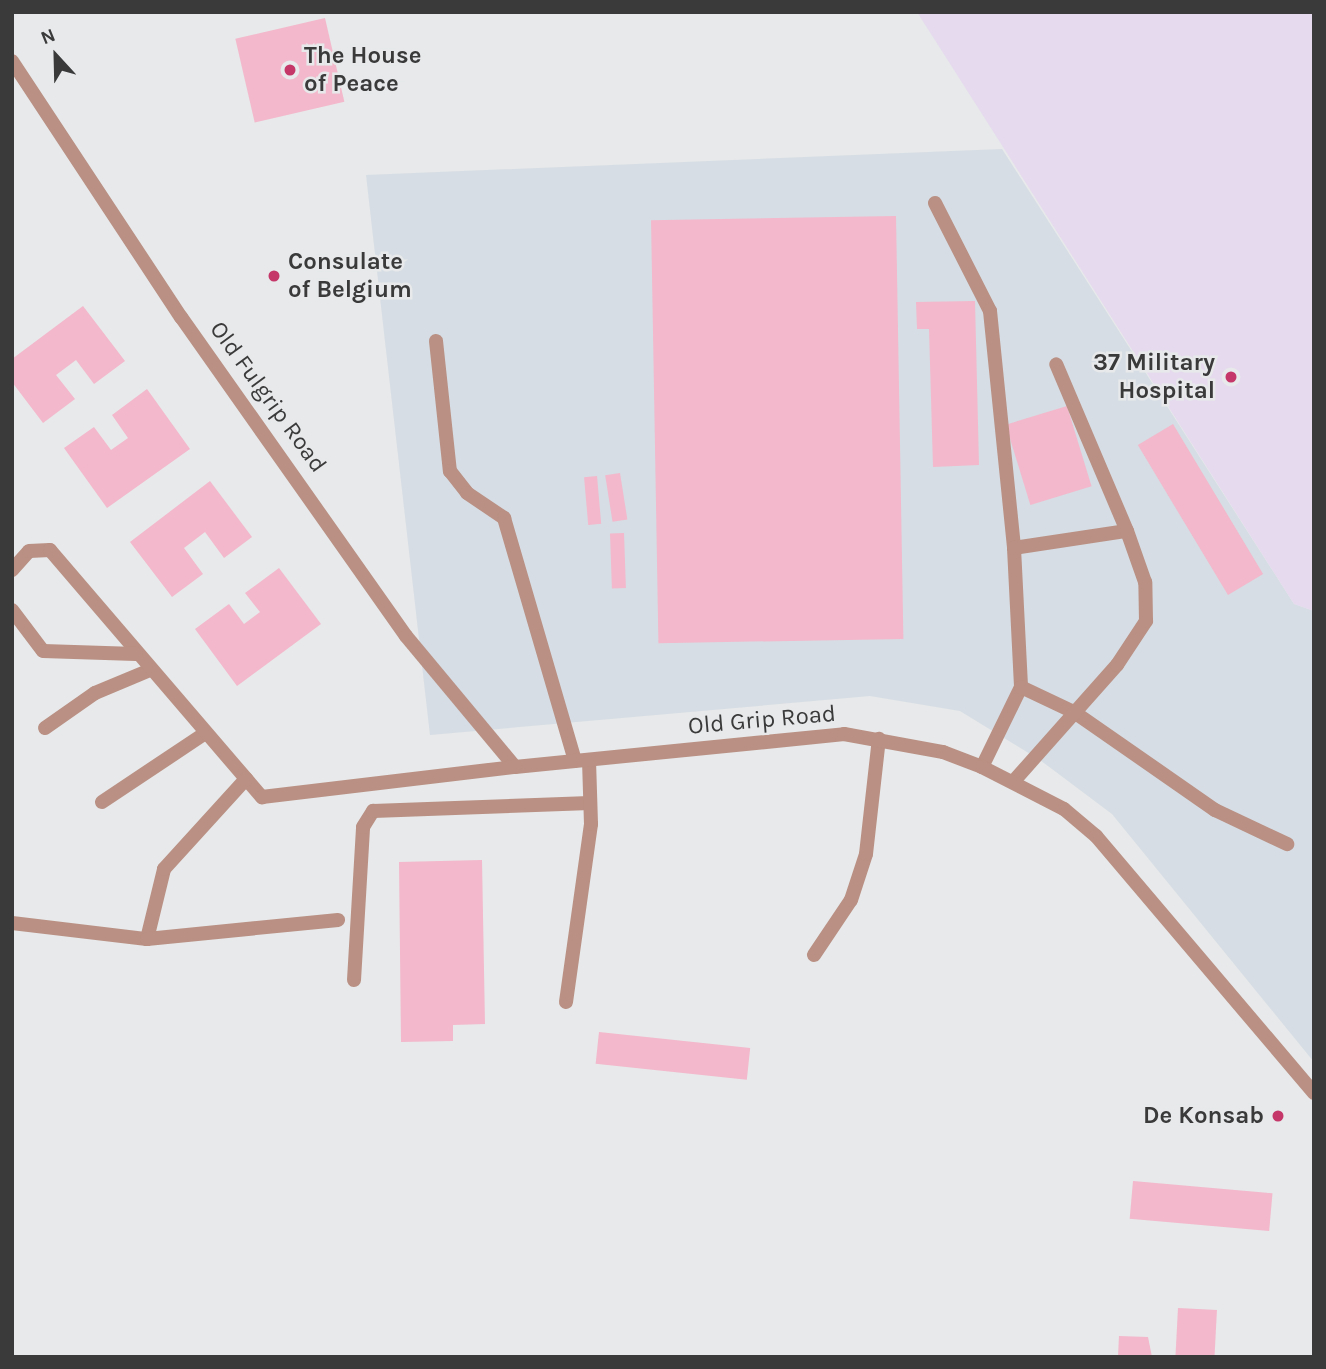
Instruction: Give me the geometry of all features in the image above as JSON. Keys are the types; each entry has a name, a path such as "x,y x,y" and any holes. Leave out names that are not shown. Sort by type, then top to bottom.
{"street":[{"name":"Old Fulgrip Road","path":"12,61 181,317 406,636 498,751 515,767"},
{"path":"935,203 990,311 1014,548 1021,687 982,767"},
{"path":"436,341 450,471 467,493 504,518 582,761 590,803 566,1002"},
{"path":"1013,782 1074,712 1146,621 1145,582 1127,531 1056,363"},
{"path":"1014,548 1127,531"},
{"path":"12,570 29,551 50,550 204,734 246,779 164,869 147,939"},
{"path":"12,610 43,651 136,654"},
{"path":"45,728 95,693 150,670"},
{"path":"1021,687 1074,712 1169,782 1287,844"},
{"path":"102,802 204,734"},
{"name":"Old Grip Road","path":"246,779 262,797 515,767 844,734 880,739 982,767 1064,809 1096,836 1314,1093"},
{"path":"814,955 850,900 866,854 880,739"},
{"path":"354,980 363,827 373,811 590,803"},
{"path":"12,923 147,939 338,920"}],"shaded area":[{"name":"37 Military Hospital","path":"917,12 1314,12 1314,611 1294,604"},
{"path":"1002,149 1294,604 1314,611 1314,1062 1112,814 1040,760 960,711 870,696 430,735 366,175"}],"building":[{"name":"The House of Peace","path":"325,18 344,102 255,122 235,39"},
{"path":"896,216 903,639 658,643 651,220"},
{"path":"975,301 979,465 933,467 929,329 917,329 916,302"},
{"path":"83,306 125,361 94,384 76,360 56,375 75,399 43,423 12,382 12,359"},
{"path":"147,389 190,449 107,508 64,448 94,427 111,450 128,438 112,415"},
{"path":"1067,406 1092,486 1030,505 1006,425"},
{"path":"1173,424 1263,574 1228,595 1138,445"},
{"path":"620,473 627,519 613,522 605,475"},
{"path":"597,476 601,524 588,525 584,477"},
{"path":"210,481 252,537 224,558 205,532 184,548 203,574 172,597 130,542"},
{"path":"610,533 624,533 626,588 612,588"},
{"path":"279,568 321,624 237,686 195,629 229,604 244,624 260,612 245,593"},
{"path":"482,860 485,1024 453,1025 453,1041 401,1042 399,862"},
{"path":"599,1032 750,1048 747,1080 596,1064"},
{"path":"1133,1181 1272,1193 1269,1231 1130,1219"},
{"path":"1178,1308 1217,1310 1214,1357 1175,1357"},
{"path":"1119,1336 1148,1337 1152,1357 1118,1357"}],"place":[{"name":"The House of Peace","path":"290,70"},
{"name":"Consulate of Belgium","path":"274,276"},
{"name":"37 Military Hospital","path":"1231,377"},
{"name":"De Konsab","path":"1278,1116"}]}
